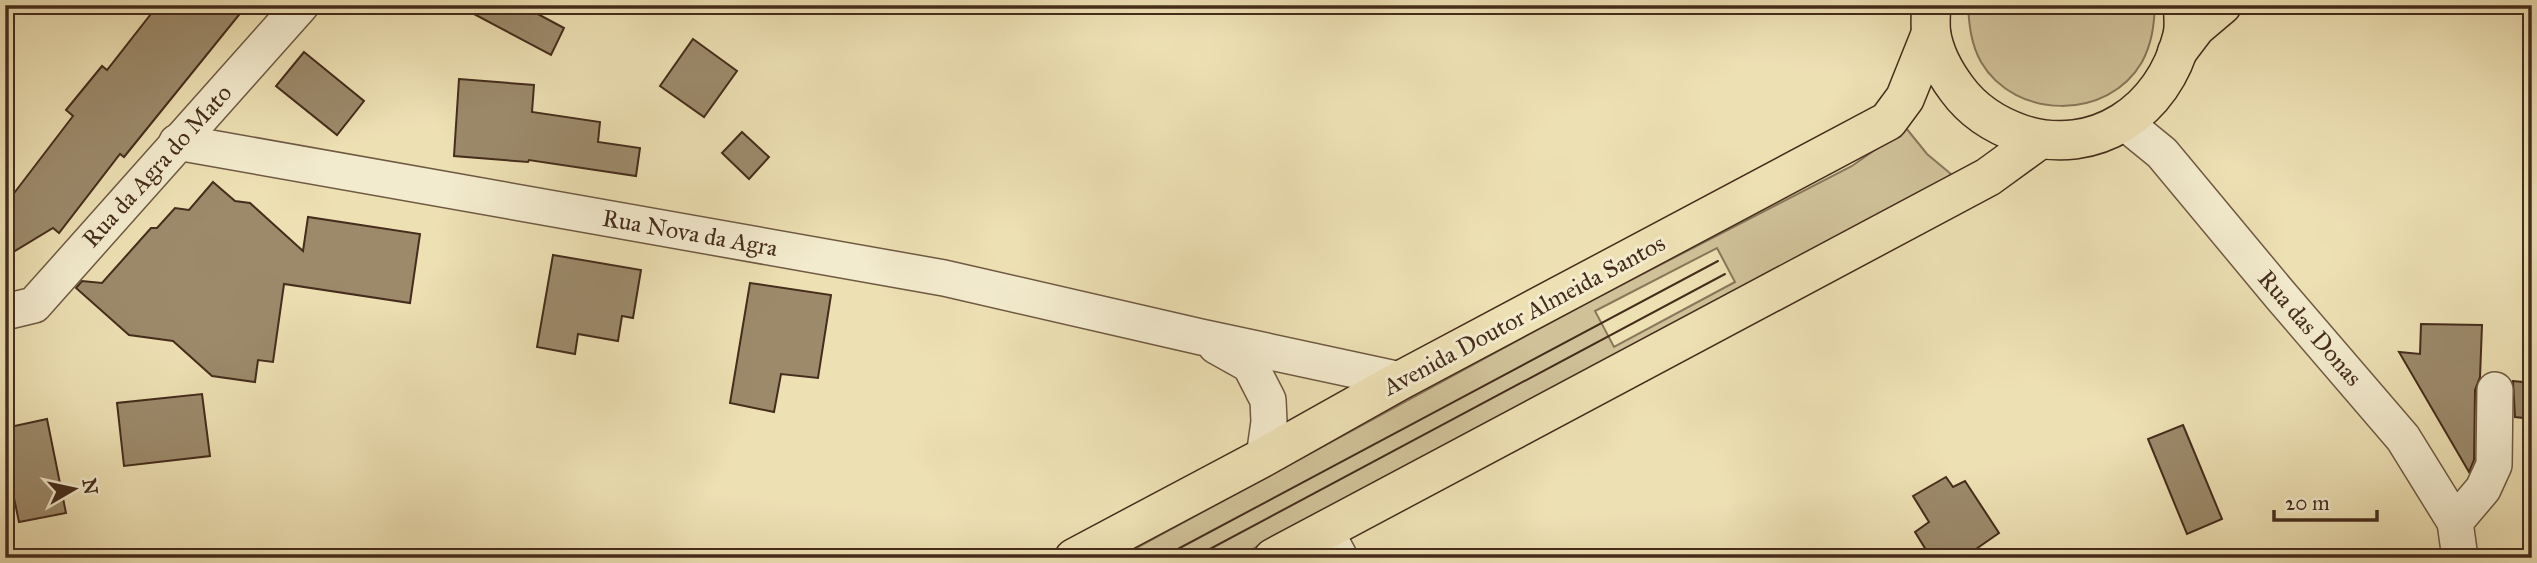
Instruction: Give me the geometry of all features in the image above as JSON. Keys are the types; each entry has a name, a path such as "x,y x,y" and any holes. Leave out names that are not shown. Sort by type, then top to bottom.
{"main road":[{"path":"1931,19 1944,71 1967,104 2000,127 2039,139 2068,140 2098,134 2124,122 2157,92 2169,73 2183,35 2183,5"},
{"path":"2177,52 2196,27 2222,5"},
{"name":"Avenida Doutor Almeida Santos","path":"1074,558 1264,457 1401,380 1888,121 1905,98 1931,19"},
{"path":"1273,558 1333,544 1988,177 2039,139"}],"street":[{"name":"Rua da Agra do Mato","path":"5,312 34,305 301,5"},
{"name":"Rua das Donas","path":"2124,122 2162,153 2395,428 2455,522 2460,558"},
{"name":"Rua Nova da Agra","path":"177,142 944,278 1401,380"},
{"name":"Rua Nova da Agra","path":"1201,337 1250,365 1268,400 1269,422 1264,457"},
{"path":"2455,522 2483,489 2494,465 2496,390"}],"shaded area":[{"path":"1968,5 2155,5 2148,48 2142,62 2127,81 2107,95 2085,103 2062,106 2038,103 2016,95 1996,81 1981,62 1975,48"},
{"path":"1906,128 1927,154 1951,174 1619,355 1236,558 1118,558 1590,301 1852,166","holes":["1717,248 1735,282 1614,347 1595,311"]}],"building":[{"path":"158,5 247,5 124,157 120,154 59,233 53,228 5,257 5,205 73,116 66,110 102,66 107,70"},
{"path":"457,5 521,5 564,28 551,55"},
{"path":"693,39 737,71 704,117 660,86"},
{"path":"304,52 364,101 337,135 276,86"},
{"path":"459,79 534,85 532,112 600,122 598,142 640,148 636,176 529,160 454,156"},
{"path":"742,132 769,157 749,179 722,153"},
{"path":"213,182 235,201 250,203 303,251 308,217 420,234 410,303 284,284 273,362 258,360 255,382 212,376 173,341 129,335 76,288 82,281 102,283 151,228 157,228 175,208 189,210"},
{"path":"553,255 641,270 633,318 622,316 618,341 578,334 575,354 537,347"},
{"path":"750,283 831,295 818,378 781,374 774,412 730,403"},
{"path":"2421,324 2482,325 2480,377 2475,390 2474,460 2469,472 2399,352 2420,354"},
{"path":"2513,381 2532,383 2532,419 2515,417"},
{"path":"202,394 210,456 124,466 117,403"},
{"path":"47,419 66,513 19,522 5,455 5,428"},
{"path":"2183,425 2222,519 2187,534 2148,439"},
{"path":"1946,477 1953,487 1965,481 1999,533 1963,558 1931,558 1915,532 1929,522 1913,496"}],"tram line":[{"path":"1161,558 1718,261"},
{"path":"1193,558 1725,274"}]}
